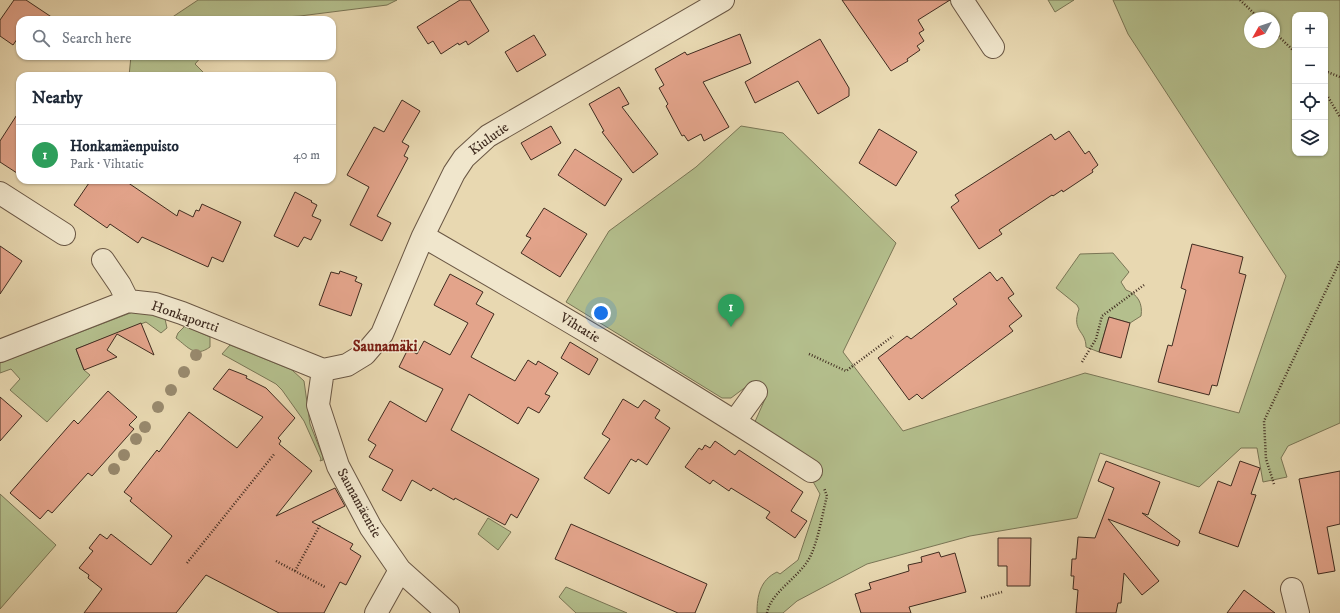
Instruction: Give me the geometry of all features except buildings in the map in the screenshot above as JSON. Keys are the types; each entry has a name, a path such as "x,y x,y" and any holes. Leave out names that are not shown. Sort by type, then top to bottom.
{"street":[{"name":"Kiulutie","path":"323,370 347,365 365,354 382,334 423,236 454,173 464,158 488,136 723,0"},
{"path":"962,0 993,46"},
{"path":"0,193 64,234"},
{"name":"Vihtatie","path":"423,236 544,306 735,421 811,471"},
{"path":"103,260 120,285 128,301"},
{"name":"Honkaportti","path":"0,351 128,301 155,304 182,313 323,370"},
{"name":"Saunamäentie","path":"323,370 318,405 338,466 371,528 400,570 448,613"},
{"path":"735,421 756,392"},
{"path":"376,613 400,570"},
{"path":"1292,590 1298,613"}],"path":[{"path":"1240,0 1253,12"},
{"path":"1280,38 1292,49"},
{"path":"1328,72 1340,77"},
{"path":"1328,97 1340,117"},
{"path":"1274,484 1266,459 1264,421 1340,261"},
{"path":"1082,362 1096,339 1102,316 1144,285"},
{"path":"809,354 846,371 893,336"},
{"path":"187,563 275,453"},
{"path":"767,613 772,599 802,570 811,555 828,496 822,482 811,471"},
{"path":"295,571 320,524"},
{"path":"276,561 325,587"},
{"path":"981,598 1002,592"}],"green space":[{"path":"198,0 397,0 387,5 300,16 174,16"},
{"path":"1048,0 1074,0 1055,12"},
{"path":"1113,0 1340,0 1340,423 1288,446 1281,458 1287,477 1263,482 1257,448 1241,448 1199,487 1100,453 1077,518 970,536 867,564 797,601 783,613 757,613 759,595 763,584 771,575 777,572 780,574 798,560 820,494 811,478 754,424 765,399 747,386 731,398 722,398 566,302 609,231 696,167 741,126 783,133 896,243 843,352 903,431 1085,373 1239,413 1286,276 1128,34"},
{"path":"131,60 198,60 195,64 203,72 129,72"},
{"path":"1113,253 1129,272 1121,282 1126,290 1134,294 1139,300 1141,316 1130,323 1109,317 1099,352 1086,347 1084,337 1078,327 1077,317 1079,309 1077,305 1056,288 1080,254"},
{"path":"138,310 148,311 165,319 167,328 161,333 146,322 76,349 84,370 90,375 47,422 10,390 20,379 11,369 0,373 0,363"},
{"path":"185,326 210,337 210,347 200,352 192,350 176,338 178,333"},
{"path":"230,345 292,370 304,381 310,424 323,460 320,461 321,459 304,421 282,390 276,384 222,354"},
{"path":"0,494 56,545 0,609"},
{"path":"488,518 511,532 498,550 478,534"},
{"path":"566,587 627,613 576,613 559,597"}],"place":[{"name":"Honkamäenpuisto","path":"731,327"}],"district":[{"name":"Saunamäki","path":"385,346"}]}
